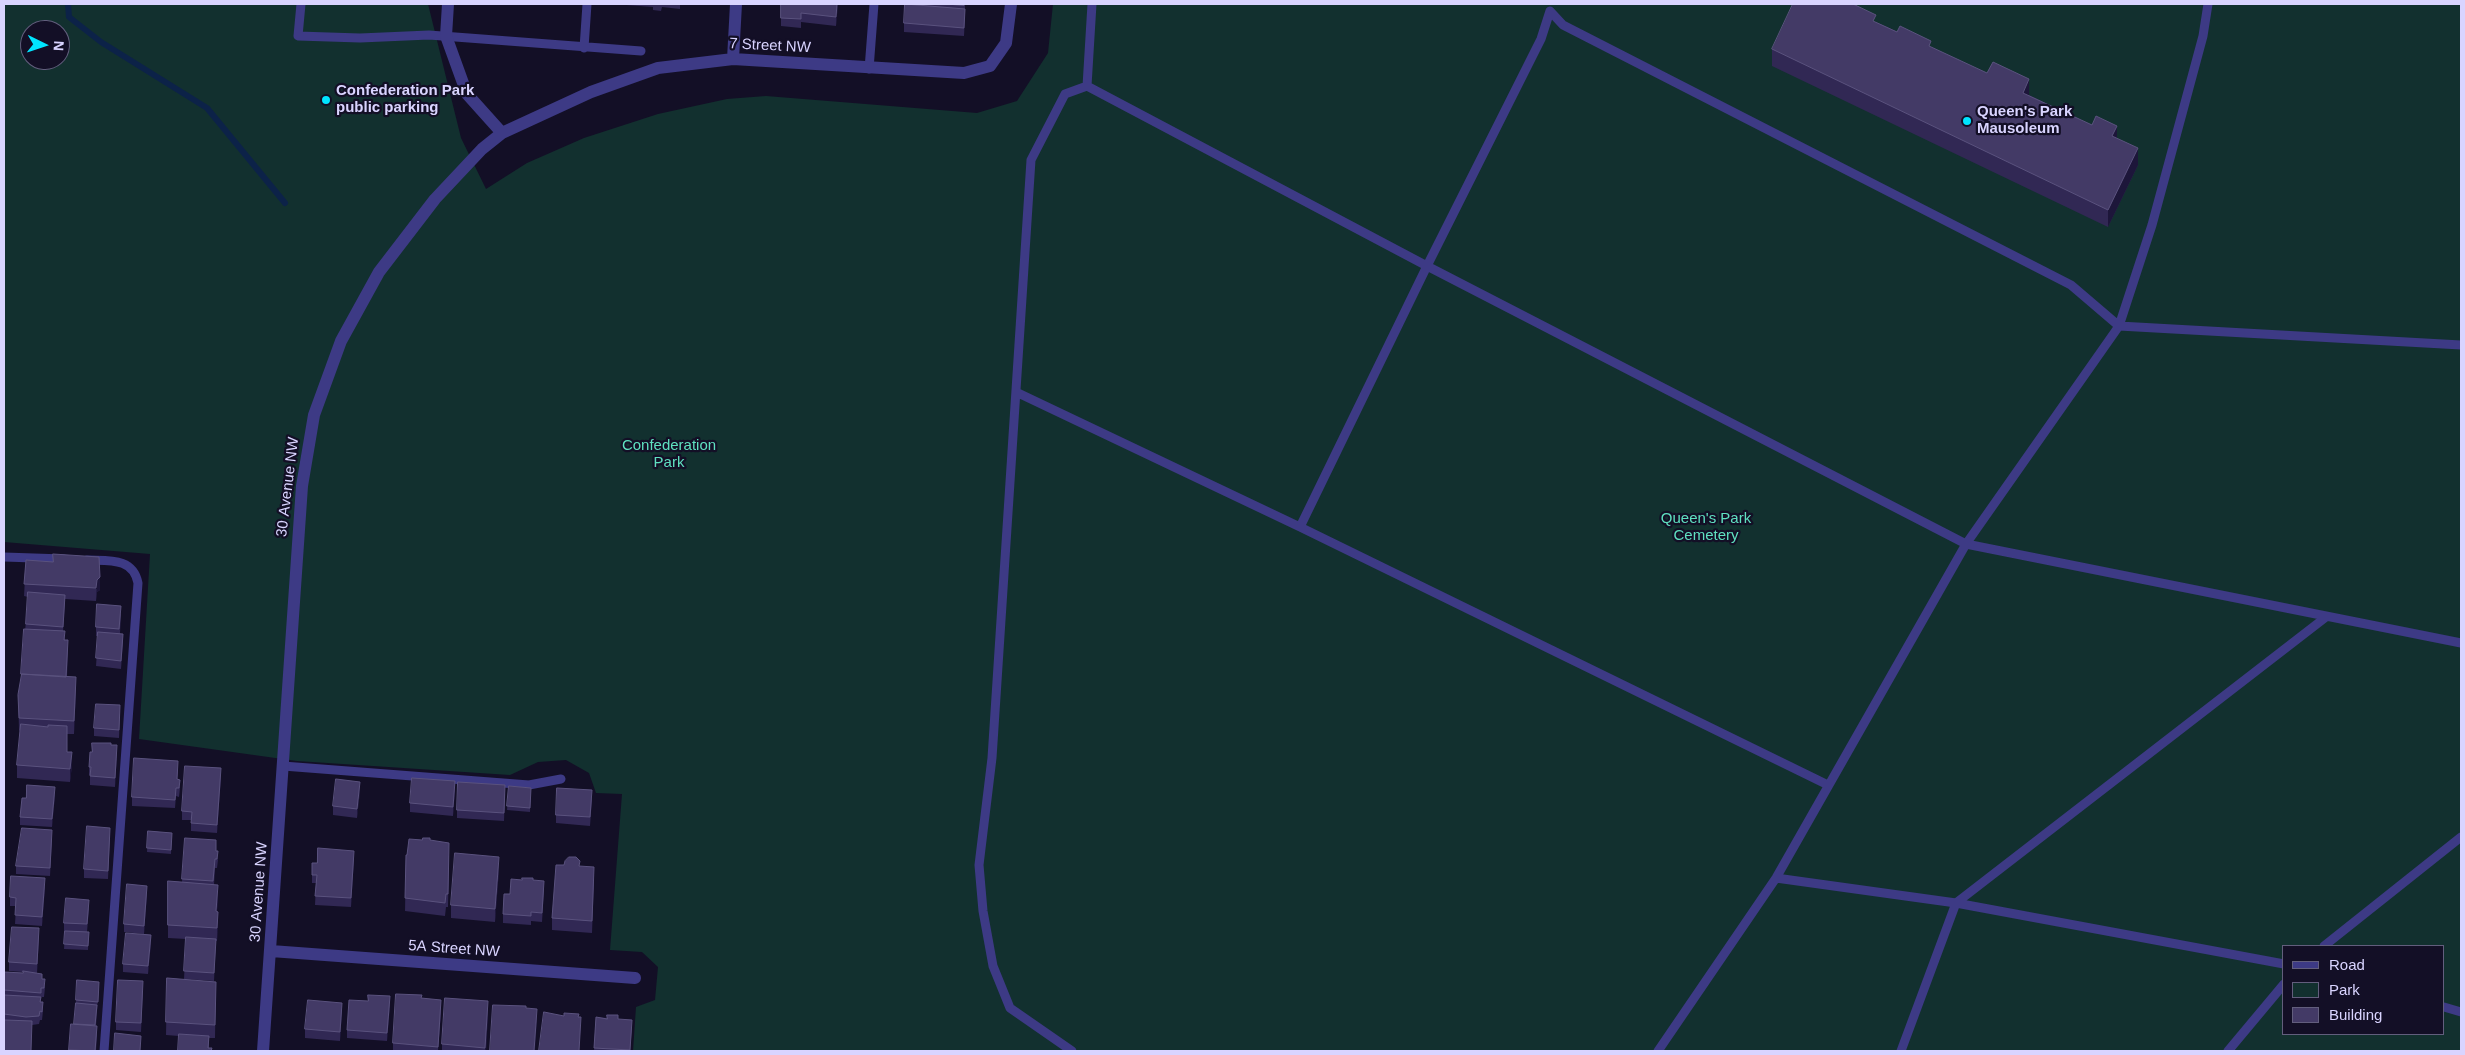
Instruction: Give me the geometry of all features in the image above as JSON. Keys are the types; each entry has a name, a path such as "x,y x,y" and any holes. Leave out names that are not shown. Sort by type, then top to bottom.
{"street":[{"path":"448,4 446,36 467,94 502,132"},
{"path":"733,59 736,4"},
{"name":"7 Street NW","path":"502,132 591,92 658,68 733,59 964,73 990,66 1006,43 1011,4"},
{"name":"30 Avenue NW","path":"263,1051 302,486 314,415 341,341 379,272 435,199 482,149 502,132"},
{"name":"5A Street NW","path":"271,951 635,978"}],"lane":[{"path":"301,4 298,36 360,38 446,36 641,52"},
{"path":"584,48 587,4"},
{"path":"869,68 874,4"},
{"path":"1086,86 1092,4"},
{"path":"1542,4 1550,8 1563,25 2071,285 2119,326 2461,345"},
{"path":"1658,1051 1776,878 1966,544 2119,326 2155,215 2204,36 2208,4"},
{"path":"1300,527 1427,266 1542,40 1550,8"},
{"path":"1072,1051 1010,1008 993,966 983,911 979,865 992,758 1031,160 1065,94 1086,86 1427,266 1966,544 2461,643"},
{"path":"1016,392 1300,527 1828,785"},
{"path":"4,557 118,561 126,564 135,573 138,583 104,1051"},
{"path":"1901,1051 1956,902 2326,617"},
{"path":"283,766 528,785 560,779"},
{"path":"2325,945 2461,837"},
{"path":"1776,878 1956,902 2282,964"},
{"path":"2228,1051 2282,986"},
{"path":"2445,1007 2461,1012"}],"green space":[{"name":"Queen's Park Cemetery","path":"4,4 428,4 461,138 486,189 527,163 584,138 658,114 727,99 766,96 977,113 1017,101 1048,53 1053,4 2461,4 2461,1051 633,1051 636,1007 655,1000 658,967 642,952 610,950 622,794 596,793 589,773 566,760 538,762 510,775 297,761 139,739 150,554 4,542"}],"building":[{"path":"781,4 837,4 836,17 801,13 801,19 781,18"},
{"path":"905,4 965,9 964,28 904,23"},
{"name":"Queen's Park Mausoleum","path":"1793,4 1853,4 1876,15 1873,21 1897,32 1900,26 1931,41 1929,46 1987,73 1993,62 2029,79 2023,93 2092,125 2096,116 2117,126 2112,136 2138,148 2108,210 1772,49"},
{"path":"53,554 99,557 100,577 97,580 96,588 24,584 26,560 53,562"},
{"path":"28,592 65,595 63,627 26,624"},
{"path":"97,604 121,606 119,629 96,627"},
{"path":"24,629 65,631 64,640 68,640 66,677 21,674"},
{"path":"98,632 123,634 121,661 96,658"},
{"path":"22,674 76,677 74,721 19,718 18,695"},
{"path":"96,704 120,705 119,730 94,728"},
{"path":"21,724 48,727 48,725 67,726 67,752 72,752 70,769 17,765"},
{"path":"92,743 111,743 111,745 117,745 115,778 90,776 91,767 89,767"},
{"path":"134,758 178,761 177,779 180,780 179,788 176,788 175,800 132,797"},
{"path":"185,766 221,768 217,825 191,823 192,812 182,811"},
{"path":"412,778 455,781 453,807 410,803"},
{"path":"336,779 360,782 357,809 333,806"},
{"path":"458,782 505,785 504,813 457,810"},
{"path":"27,785 55,787 52,819 20,817 22,798 26,798"},
{"path":"509,786 531,788 530,808 507,806"},
{"path":"557,788 592,790 590,817 556,815"},
{"path":"87,826 110,828 108,871 84,869"},
{"path":"22,828 52,830 50,868 16,866"},
{"path":"148,831 172,833 171,850 147,848"},
{"path":"185,838 216,840 216,851 218,851 217,859 215,859 213,881 182,879"},
{"path":"423,838 449,843 448,894 446,894 445,903 405,898 406,855 409,839 422,840"},
{"path":"318,848 354,851 351,898 315,896 317,875 312,875 312,863 317,863"},
{"path":"455,853 499,857 495,909 451,905"},
{"path":"569,857 576,857 580,861 579,866 594,867 592,921 552,918 556,865 564,865"},
{"path":"11,876 45,878 42,917 15,915 16,898 10,897"},
{"path":"522,878 544,881 542,913 531,912 531,916 503,914 504,894 510,894 511,879 522,880"},
{"path":"168,881 218,885 217,928 168,925"},
{"path":"127,884 147,886 144,926 124,924"},
{"path":"66,898 89,900 87,924 64,923"},
{"path":"12,927 39,928 37,964 9,962"},
{"path":"65,931 89,932 88,946 64,944"},
{"path":"126,933 151,935 148,966 123,964"},
{"path":"186,937 216,939 214,973 184,971"},
{"path":"23,971 42,974 42,979 45,979 44,988 41,988 41,993 4,990 4,972 23,973"},
{"path":"167,978 216,982 215,1025 166,1022"},
{"path":"77,980 99,982 98,1002 76,1000"},
{"path":"118,980 143,981 141,1023 116,1022"},
{"path":"396,994 422,995 421,998 441,1000 438,1047 393,1043"},
{"path":"4,995 41,997 40,1002 43,1002 42,1012 40,1011 39,1016 26,1017 4,1014"},
{"path":"368,995 390,996 387,1033 347,1030 349,1000 368,1001"},
{"path":"445,998 488,1001 485,1048 442,1044"},
{"path":"308,1000 342,1003 340,1032 305,1029"},
{"path":"76,1003 97,1005 95,1025 74,1024"},
{"path":"493,1005 526,1006 526,1008 537,1009 534,1051 490,1051"},
{"path":"544,1012 564,1016 564,1013 579,1014 578,1017 581,1017 579,1051 539,1051"},
{"path":"607,1015 618,1015 618,1019 632,1020 630,1050 594,1048 596,1017 607,1019"},
{"path":"5,1020 32,1021 31,1051 4,1051"},
{"path":"71,1024 97,1026 95,1051 69,1050"},
{"path":"115,1033 141,1036 140,1051 114,1051"},
{"path":"179,1034 209,1036 208,1048 212,1048 211,1051 178,1051"}],"waterway":[{"path":"68,4 69,17 101,42 207,108 285,203"}],"place":[{"name":"Confederation Park public parking","path":"326,100"},
{"name":"Queen's Park Mausoleum","path":"1967,121"}],"park label":[{"name":"Confederation Park","path":"669,454"}]}
